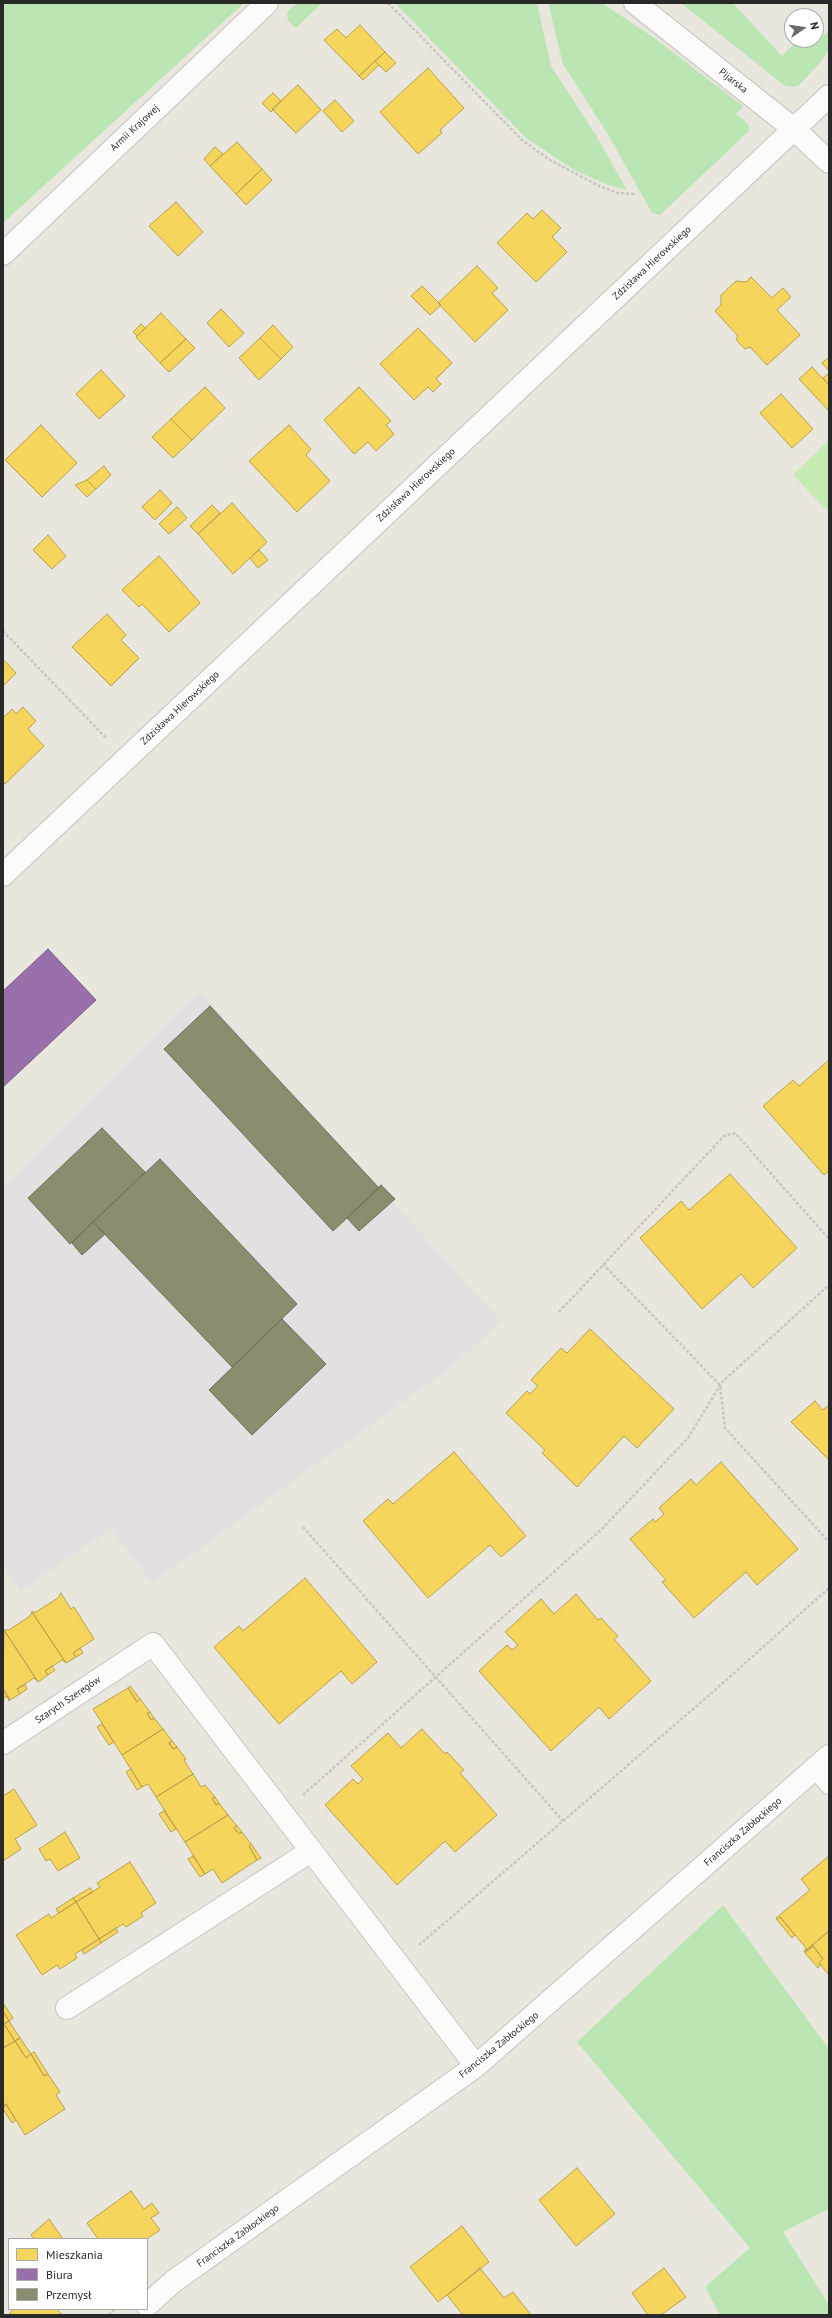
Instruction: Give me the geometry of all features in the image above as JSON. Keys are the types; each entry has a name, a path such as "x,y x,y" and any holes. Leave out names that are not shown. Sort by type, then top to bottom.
{"street":[{"name":"Armii Krajowej","path":"3,254 268,3"},
{"name":"Pijarska","path":"635,3 795,130 829,162"},
{"name":"Zdzisława Hierowskiego","path":"3,875 752,168 795,130 829,96"},
{"name":"Szarych Szeregów","path":"3,1743 154,1644 282,1812"},
{"name":"Franciszka Zabłockiego","path":"148,2304 174,2281 476,2066 824,1770"},
{"path":"282,1812 476,2066"},
{"path":"67,2008 311,1851"}],"path":[{"path":"388,3 522,140 550,160 599,186 618,193 636,194"},
{"path":"3,631 126,759"},
{"path":"559,1312 724,1136 735,1133 829,1239"},
{"path":"603,1264 720,1385 725,1428 829,1542"},
{"path":"282,1812 602,1529 688,1438 720,1385 829,1285"},
{"path":"303,1527 563,1821"},
{"path":"398,1963 829,1588"}],"shaded area":[{"path":"199,990 501,1321 453,1366 152,1583 111,1529 20,1591 3,1565 3,1188"}],"green space":[{"path":"3,3 244,3 3,223"},
{"path":"297,3 322,3 296,28 288,21 287,12"},
{"path":"395,3 537,3 551,66 597,137 627,190 608,185 576,171 526,138"},
{"path":"548,3 602,3 653,37 743,106 736,114 749,126 749,131 660,215 652,213 609,136 563,64"},
{"path":"681,3 733,3 782,56 790,48 824,48 824,34 829,30 829,49 819,64 799,85 793,87 785,86"},
{"path":"829,440 829,512 793,475"},
{"path":"723,1905 829,2049 829,2209 783,2232 829,2305 829,2315 720,2315 705,2287 750,2248 577,2042"}],"building: Mieszkania":[{"path":"360,25 385,52 359,76 324,40 337,29 346,38"},
{"path":"385,52 396,63 386,72 375,61"},
{"path":"375,61 379,65 363,80 359,76"},
{"path":"428,68 464,108 440,130 442,133 418,154 380,112"},
{"path":"298,85 321,110 296,133 272,109"},
{"path":"273,93 281,101 271,112 262,103"},
{"path":"335,100 354,121 342,132 323,111"},
{"path":"237,142 262,169 236,194 210,166"},
{"path":"215,147 223,154 210,166 204,159"},
{"path":"262,169 272,180 246,205 236,194"},
{"path":"176,202 203,232 178,256 149,226"},
{"path":"542,210 561,228 552,237 567,252 536,282 497,243 527,213 533,219"},
{"path":"477,266 498,288 492,293 508,310 475,342 438,303"},
{"path":"751,277 772,298 783,288 791,297 777,310 800,335 767,365 750,347 745,349 736,340 738,336 715,311 721,305 721,295 736,281 746,282"},
{"path":"422,286 441,305 430,315 411,296"},
{"path":"221,309 244,333 229,347 207,323"},
{"path":"161,313 186,339 160,363 136,337"},
{"path":"141,324 145,328 137,336 133,332"},
{"path":"273,325 293,347 281,359 260,338"},
{"path":"418,328 452,363 436,379 441,384 433,392 428,387 414,400 380,364"},
{"path":"260,338 281,359 259,380 239,358"},
{"path":"186,339 195,348 169,372 160,363"},
{"path":"829,357 829,371 822,363"},
{"path":"812,367 829,385 829,411 799,379"},
{"path":"101,370 125,396 99,419 76,394"},
{"path":"829,373 829,385 823,378"},
{"path":"205,387 225,408 192,440 171,419"},
{"path":"359,387 391,421 386,425 394,434 376,451 368,442 354,454 324,420"},
{"path":"781,394 813,429 792,448 760,413"},
{"path":"171,419 192,440 173,458 152,437"},
{"path":"41,425 77,463 42,497 5,460"},
{"path":"289,425 311,449 306,455 330,481 297,512 249,461"},
{"path":"104,466 111,475 96,489 87,480"},
{"path":"87,480 96,489 87,497 75,485"},
{"path":"160,490 172,503 155,520 142,507"},
{"path":"232,503 267,542 233,574 198,534"},
{"path":"212,505 220,513 198,534 190,526"},
{"path":"177,507 187,518 169,534 159,524"},
{"path":"48,535 66,556 52,569 33,550"},
{"path":"259,550 268,560 258,568 250,558"},
{"path":"159,556 200,603 169,632 142,604 139,607 122,590"},
{"path":"107,614 126,635 121,640 139,658 111,686 72,647"},
{"path":"3,659 16,673 3,686"},
{"path":"23,707 36,721 28,729 44,746 5,784 3,781 3,718 12,709 16,714"},
{"path":"829,1060 829,1171 824,1175 763,1106 793,1080 799,1086"},
{"path":"730,1174 797,1248 753,1288 741,1274 702,1309 640,1238 681,1201 689,1210"},
{"path":"590,1329 674,1409 637,1448 624,1436 577,1487 542,1453 545,1450 506,1413 527,1391 530,1394 538,1386 531,1380 561,1348 567,1353"},
{"path":"815,1401 823,1410 829,1405 829,1460 791,1422"},
{"path":"454,1452 526,1536 501,1557 490,1545 428,1598 363,1521 388,1499 393,1504"},
{"path":"721,1462 798,1549 757,1585 746,1572 694,1618 662,1582 666,1580 630,1539 653,1519 655,1522 664,1514 659,1508 691,1479 696,1485"},
{"path":"305,1578 377,1662 352,1684 341,1671 279,1724 214,1647 239,1626 243,1631"},
{"path":"61,1593 71,1609 74,1607 94,1639 73,1653 76,1657 66,1663 32,1612 36,1612 58,1598"},
{"path":"576,1594 598,1620 601,1618 618,1636 614,1639 651,1681 609,1719 599,1707 551,1751 479,1671 507,1645 512,1650 518,1645 505,1632 541,1599 554,1614"},
{"path":"32,1612 66,1663 62,1660 45,1671 48,1675 38,1682 4,1630 9,1630 30,1616"},
{"path":"4,1630 38,1682 34,1678 17,1689 20,1694 10,1700 3,1689"},
{"path":"80,1648 83,1653 76,1657 73,1653"},
{"path":"52,1666 55,1670 48,1675 45,1671"},
{"path":"25,1685 27,1689 20,1694 17,1689"},
{"path":"130,1686 140,1699 137,1702 128,1688"},
{"path":"128,1688 137,1702 140,1699 150,1712 147,1713 151,1720 154,1718 163,1729 122,1755 93,1709"},
{"path":"3,1689 10,1700 9,1701 7,1696 3,1699"},
{"path":"150,1712 154,1718 151,1720 147,1713"},
{"path":"102,1724 114,1742 109,1745 97,1727"},
{"path":"163,1729 172,1741 169,1743 173,1749 177,1747 186,1759 184,1760 193,1774 156,1797 148,1784 142,1787 122,1755"},
{"path":"422,1729 445,1754 447,1752 464,1770 460,1773 497,1815 455,1852 445,1841 397,1885 325,1805 353,1779 358,1784 363,1779 351,1766 388,1733 401,1748"},
{"path":"172,1741 177,1747 173,1749 169,1743"},
{"path":"131,1769 142,1787 137,1790 126,1772"},
{"path":"193,1774 201,1787 205,1785 215,1797 212,1798 216,1805 219,1803 228,1815 185,1842 156,1797"},
{"path":"14,1789 37,1825 15,1839 21,1849 3,1861 3,1796"},
{"path":"215,1797 219,1803 216,1805 212,1798"},
{"path":"164,1811 176,1829 171,1832 159,1814"},
{"path":"228,1815 237,1826 234,1828 239,1834 242,1832 251,1844 249,1846 257,1860 222,1883 213,1869 205,1874 185,1842"},
{"path":"237,1826 242,1832 239,1834 234,1828"},
{"path":"65,1832 80,1858 58,1871 50,1859 46,1861 39,1849"},
{"path":"251,1844 261,1858 257,1860 249,1846"},
{"path":"193,1856 205,1874 200,1877 188,1859"},
{"path":"829,1856 829,1931 804,1952 806,1948 780,1917 777,1920 776,1918 810,1890 801,1879"},
{"path":"130,1862 156,1903 141,1913 143,1916 126,1927 123,1924 99,1939 76,1902 100,1887 97,1883"},
{"path":"90,1888 93,1892 76,1902 73,1898"},
{"path":"73,1898 76,1902 59,1913 56,1909"},
{"path":"76,1902 99,1939 75,1954 77,1958 60,1969 57,1965 42,1975 16,1935 49,1914 51,1918"},
{"path":"780,1917 795,1935 792,1938 777,1920"},
{"path":"116,1928 118,1932 101,1943 99,1939"},
{"path":"829,1931 829,1975 819,1963 823,1959 813,1946 804,1952"},
{"path":"99,1939 101,1943 84,1954 82,1950"},
{"path":"813,1946 823,1959 819,1963 820,1965 818,1968 805,1953"},
{"path":"3,2003 13,2018 9,2021 3,2011"},
{"path":"3,2011 9,2021 4,2024 15,2041 3,2048"},
{"path":"9,2021 20,2038 15,2041 4,2024"},
{"path":"20,2038 31,2054 26,2058 15,2041"},
{"path":"15,2041 26,2058 31,2054 44,2076 48,2074 60,2092 56,2095 65,2109 25,2135 6,2104 3,2106 3,2048"},
{"path":"34,2052 48,2074 44,2076 31,2054"},
{"path":"6,2104 16,2120 12,2123 3,2109"},
{"path":"577,2168 615,2214 576,2246 539,2200"},
{"path":"131,2191 144,2209 152,2203 159,2213 151,2218 160,2230 148,2238 97,2238 87,2223"},
{"path":"49,2219 62,2238 33,2238 31,2235"},
{"path":"462,2226 489,2262 438,2302 410,2267"},
{"path":"480,2268 504,2298 513,2292 531,2315 463,2315 447,2295"},
{"path":"664,2268 686,2297 661,2315 648,2315 632,2293"},
{"path":"13,2310 57,2310 63,2315 8,2315"}],"building: Biura":[{"path":"48,949 96,1000 3,1087 3,991"}],"building: Przemysł":[{"path":"210,1006 379,1188 333,1231 164,1049"},
{"path":"102,1128 145,1172 70,1244 28,1198"},
{"path":"160,1159 297,1304 232,1367 93,1222"},
{"path":"381,1185 395,1199 359,1231 347,1218"},
{"path":"93,1222 105,1234 82,1255 72,1243"},
{"path":"282,1319 326,1364 252,1435 209,1390"}]}
